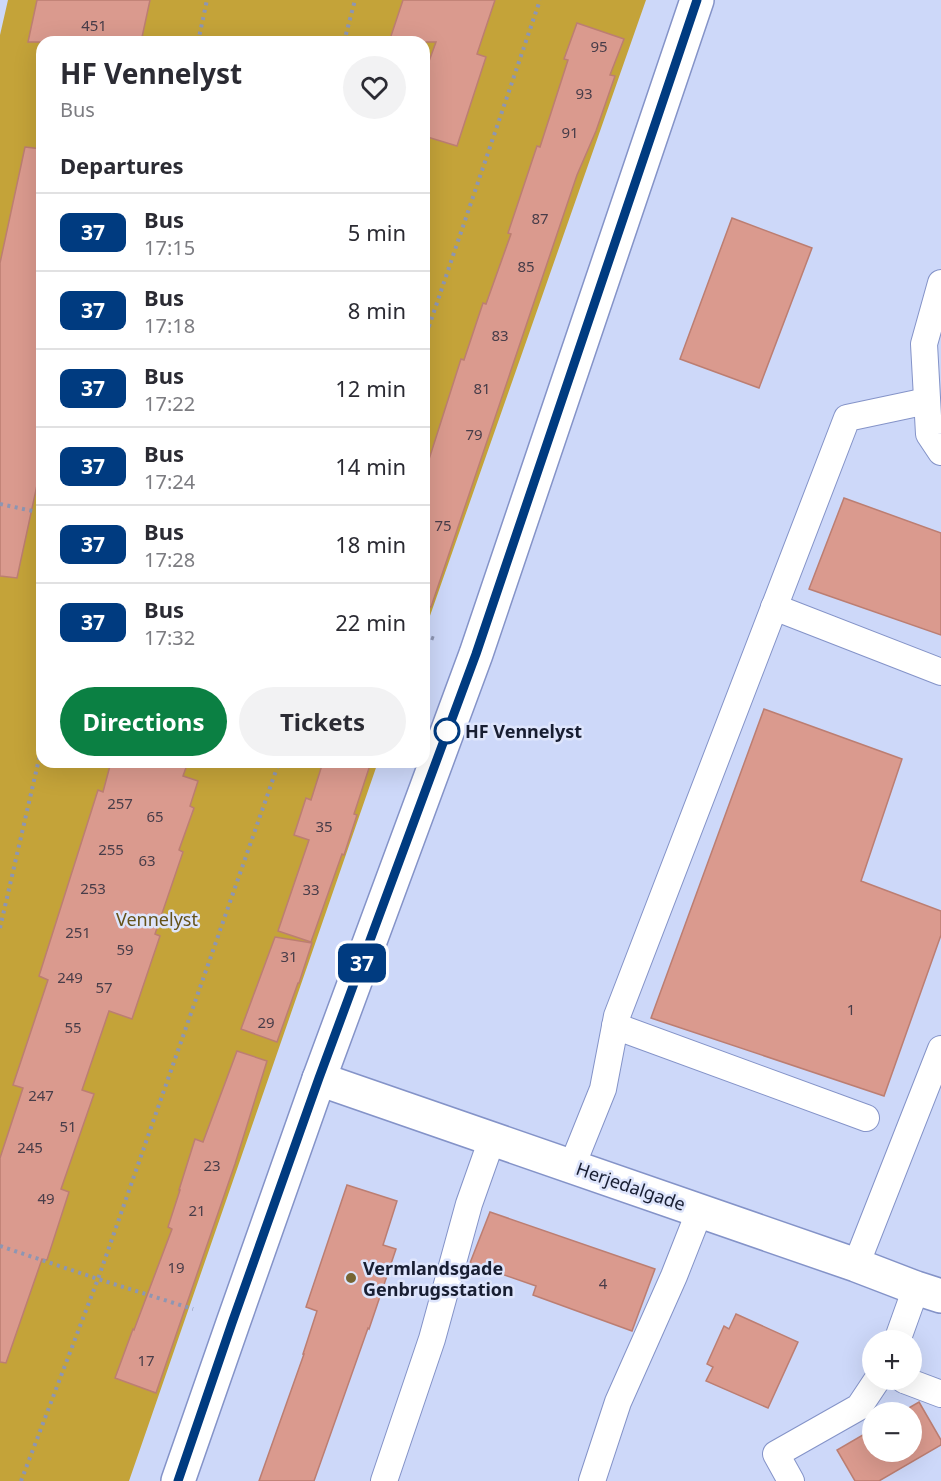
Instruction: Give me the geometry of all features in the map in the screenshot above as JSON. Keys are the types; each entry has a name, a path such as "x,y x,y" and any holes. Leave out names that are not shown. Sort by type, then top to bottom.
{"street":[{"path":"178,1481 319,1078 476,654 697,0"},
{"name":"Herjedalgade","path":"319,1078 928,1292"}],"lane":[{"path":"941,283 924,344 929,434 941,452"},
{"path":"572,1166 603,1089 617,1016 847,418 927,401"},
{"path":"774,607 941,672"},
{"path":"615,1026 866,1118"},
{"path":"856,1265 941,1049"},
{"path":"384,1481 432,1339 469,1204 492,1139"},
{"path":"592,1481 618,1402 674,1276 700,1210"},
{"path":"904,1330 928,1292"},
{"path":"922,1387 941,1394"},
{"path":"790,1481 776,1454 860,1407 871,1390"}],"path":[{"path":"199,36 207,0"},
{"path":"346,36 355,0"},
{"path":"430,323 540,0"},
{"path":"0,504 36,512"},
{"path":"0,928 37,768"},
{"path":"21,1481 98,1279 277,768"},
{"path":"0,1246 232,1323"}],"green space":[{"name":"Vennelyst","path":"8,0 646,0 430,616 430,36 36,36 36,768 376,768 129,1481 0,1481 0,35"}],"building":[{"path":"37,0 150,0 142,36 36,36 36,42 28,42"},
{"path":"403,0 495,0 477,54 486,57 457,146 430,138 430,58 436,42 430,42 430,36 391,36"},
{"path":"577,23 624,39 610,75 615,76 596,131 577,175 430,607 430,456 461,359 464,360 483,303 486,304 511,234 508,233 537,146 540,147 568,60 564,59"},
{"path":"25,147 36,148 36,490 17,578 0,576 0,263"},
{"path":"732,218 812,248 759,388 680,359"},
{"path":"844,498 941,533 941,635 809,589"},
{"path":"764,709 902,759 861,881 941,911 941,935 884,1096 651,1018"},
{"path":"109,768 186,768 183,776 198,781 190,806 194,808 179,850 183,852 155,934 160,936 132,1019 109,1011 82,1090 94,1094 61,1189 69,1192 47,1260 42,1259 6,1363 0,1362 0,1158 23,1088 13,1085 48,980 39,976 98,790 103,792"},
{"path":"321,768 369,768 344,855 342,854 311,942 278,931 309,840 294,835 306,798 311,800"},
{"path":"275,937 312,943 277,1042 241,1029"},
{"path":"237,1051 267,1061 235,1164 156,1393 115,1378 172,1229 168,1227 195,1139 203,1142"},
{"path":"347,1185 397,1201 383,1245 396,1249 314,1481 259,1481 317,1311 306,1307"},
{"path":"490,1212 655,1269 632,1331 533,1295 536,1286 470,1263"},
{"path":"736,1314 798,1342 768,1408 706,1381 713,1367 707,1364 724,1326 729,1329"},
{"path":"922,1407 941,1440 941,1445 922,1456"},
{"path":"862,1435 862,1462 912,1462 879,1481 855,1481 837,1450"}],"bus line":[{"name":"37","path":"178,1481 319,1078 476,654 697,0"}],"place":[{"name":"HF Vennelyst","path":"447,731"},
{"name":"Vermlandsgade Genbrugsstation","path":"351,1278"}]}
